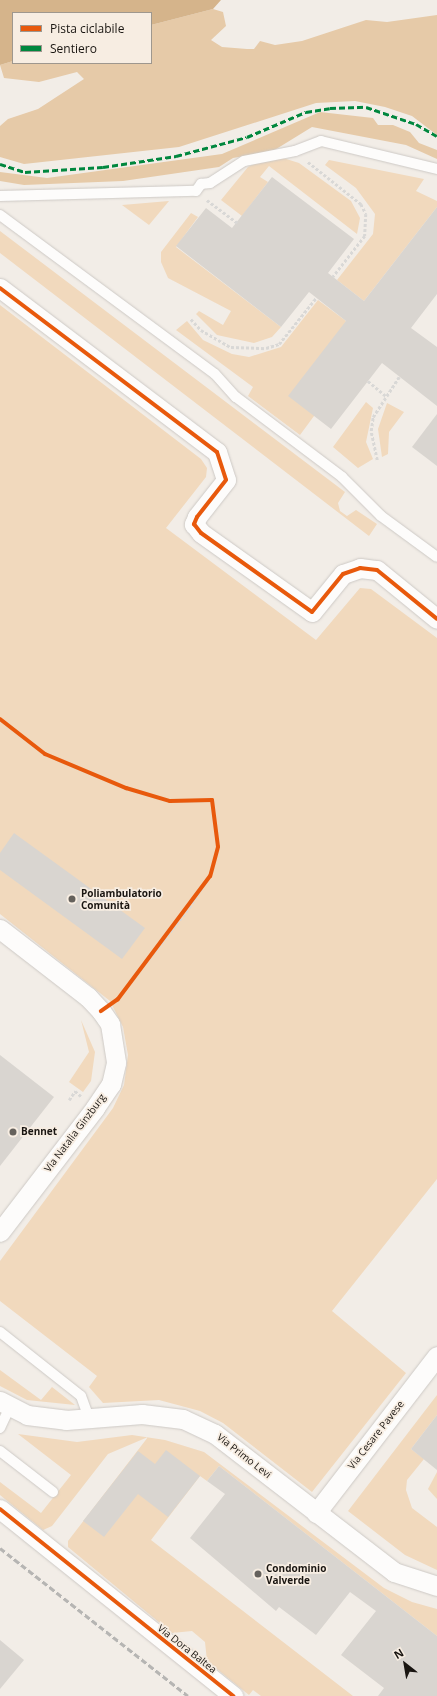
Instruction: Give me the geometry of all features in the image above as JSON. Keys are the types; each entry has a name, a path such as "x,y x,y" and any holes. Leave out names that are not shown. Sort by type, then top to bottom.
{"street":[{"path":"0,288 217,452 226,480 198,516 194,524 201,533 312,612 343,574 360,568 377,570 437,619"},
{"name":"Via Natalia Ginzburg","path":"0,929 88,997 101,1011 115,1043 116,1063 111,1084 0,1232"},
{"name":"Via Cesare Pavese","path":"316,1513 437,1356"},
{"name":"Via Primo Levi","path":"5,1404 27,1415 90,1421 142,1414 183,1419 215,1434 394,1572 437,1586"},
{"name":"Via Dora Baltea","path":"0,1509 233,1696"}],"lane":[{"path":"0,196 196,191 201,184 210,183 244,161 295,151 321,141 437,169"},
{"path":"0,215 215,374 236,397 342,477 380,516 437,557"},
{"path":"0,1332 81,1396 90,1421"},
{"path":"0,1428 5,1404"},
{"path":"0,1451 53,1492"}],"path":[{"path":"295,151 361,204 366,214 365,236 333,277"},
{"path":"196,191 237,223"},
{"path":"191,319 201,330 231,347 266,348 279,344 316,298"},
{"path":"377,460 371,431 373,417 399,377"},
{"path":"368,381 386,396"},
{"path":"0,719 45,754 126,788 170,801 212,800 218,847 210,876 188,910 118,1000 101,1011"}],"shaded area":[{"path":"0,0 221,0 213,9 152,25 152,12 12,12 12,61 0,65"},
{"path":"213,9 223,12 226,26 211,40 222,47 254,49 260,41 275,45 302,41 366,20 387,22 437,15 437,135 412,116 385,107 355,101 316,103 179,147 24,164 0,157 0,126 8,119 38,109 84,79 77,72 39,82 4,78 0,65 12,61 12,64 152,64 152,25"},
{"path":"320,112 373,118 378,125 393,125 410,132 419,143 437,150 437,159 406,145 312,127 273,151 233,158 219,167 123,181 24,185 0,181 0,172 47,178 222,154"},
{"path":"283,158 299,163 351,201 360,218 357,234 269,166 260,177 268,182 242,216 221,200 248,167 259,161"},
{"path":"329,160 424,179 416,191 437,201 437,207 364,301 337,280 373,234 375,214 356,188 325,165"},
{"path":"169,201 149,225 122,205"},
{"path":"191,213 198,217 176,247 281,327 272,337 254,343 217,335 196,314 199,311 223,325 231,311 168,278 161,262 161,252"},
{"path":"0,231 345,492 338,503 340,511 347,516 356,510 377,524 369,536 0,253"},
{"path":"318,300 346,321 314,416 300,435 248,396 253,387 176,330 187,321 203,340 232,354 249,357 281,347"},
{"path":"0,305 201,459 207,468 206,477 166,528 316,640 360,588 371,589 437,638 437,1179 332,1311 406,1373 312,1492 223,1423 200,1411 159,1400 103,1403 89,1387 97,1376 0,1301 0,1261 113,1108 124,1085 128,1055 123,1027 110,1001 0,914"},
{"path":"366,402 373,408 366,442 373,459 358,468 333,447"},
{"path":"387,403 404,412 389,432 388,454 382,457 378,429"},
{"path":"81,1020 95,1052 91,1081 83,1092 69,1082 89,1052"},
{"path":"0,1370 41,1400 52,1387 75,1405 27,1400 0,1386"},
{"path":"437,1395 437,1415 411,1449 424,1459 407,1480 406,1490 412,1508 437,1527 437,1570 405,1555 348,1511"},
{"path":"18,1434 77,1442 132,1435 147,1437 108,1454 52,1526 43,1530 0,1495 0,1482 41,1513 71,1475"},
{"path":"148,1437 165,1440 204,1452 384,1588 412,1602 437,1609 437,1636 219,1466 207,1481 200,1476 151,1540 353,1696 261,1696 253,1690 249,1695 207,1661 205,1642 192,1631 172,1633 68,1547 68,1541"},
{"path":"437,1472 437,1499 428,1489"}],"building":[{"path":"272,177 354,239 328,273 364,301 437,207 437,294 411,328 437,347 437,406 382,363 331,429 288,396 346,321 309,292 281,327 176,246 206,208 232,228"},
{"path":"437,414 437,466 412,447"},
{"name":"Poliambulatorio Comunità","path":"14,833 145,928 122,959 0,870 0,853"},
{"name":"Bennet","path":"0,1055 54,1097 0,1166"},
{"path":"437,1415 437,1470 411,1449"},
{"path":"166,1450 200,1476 168,1517 138,1494 104,1537 83,1521 138,1451 155,1464"},
{"path":"219,1466 437,1636 437,1696 378,1696 384,1688 341,1655 376,1611 350,1592 316,1635 279,1607 276,1611 190,1538 225,1494 207,1481"},
{"path":"0,1640 24,1660 0,1689"}],"railway":[{"path":"0,1548 188,1696"}],"marked path":[{"path":"0,164 25,172 103,167 176,156 247,137 306,112 330,108 366,107 416,124 437,136"}],"cycle path":[{"path":"0,288 217,452 226,480 197,517 194,524 201,533 312,612 343,574 360,568 377,570 437,619"},
{"path":"0,719 45,754 126,788 170,801 212,800 218,847 210,876 118,999 101,1011"},
{"path":"0,1509 233,1696"}],"place":[{"name":"Poliambulatorio Comunità","path":"72,899"},
{"name":"Bennet","path":"13,1132"},
{"name":"Condominio Valverde","path":"258,1574"}]}
